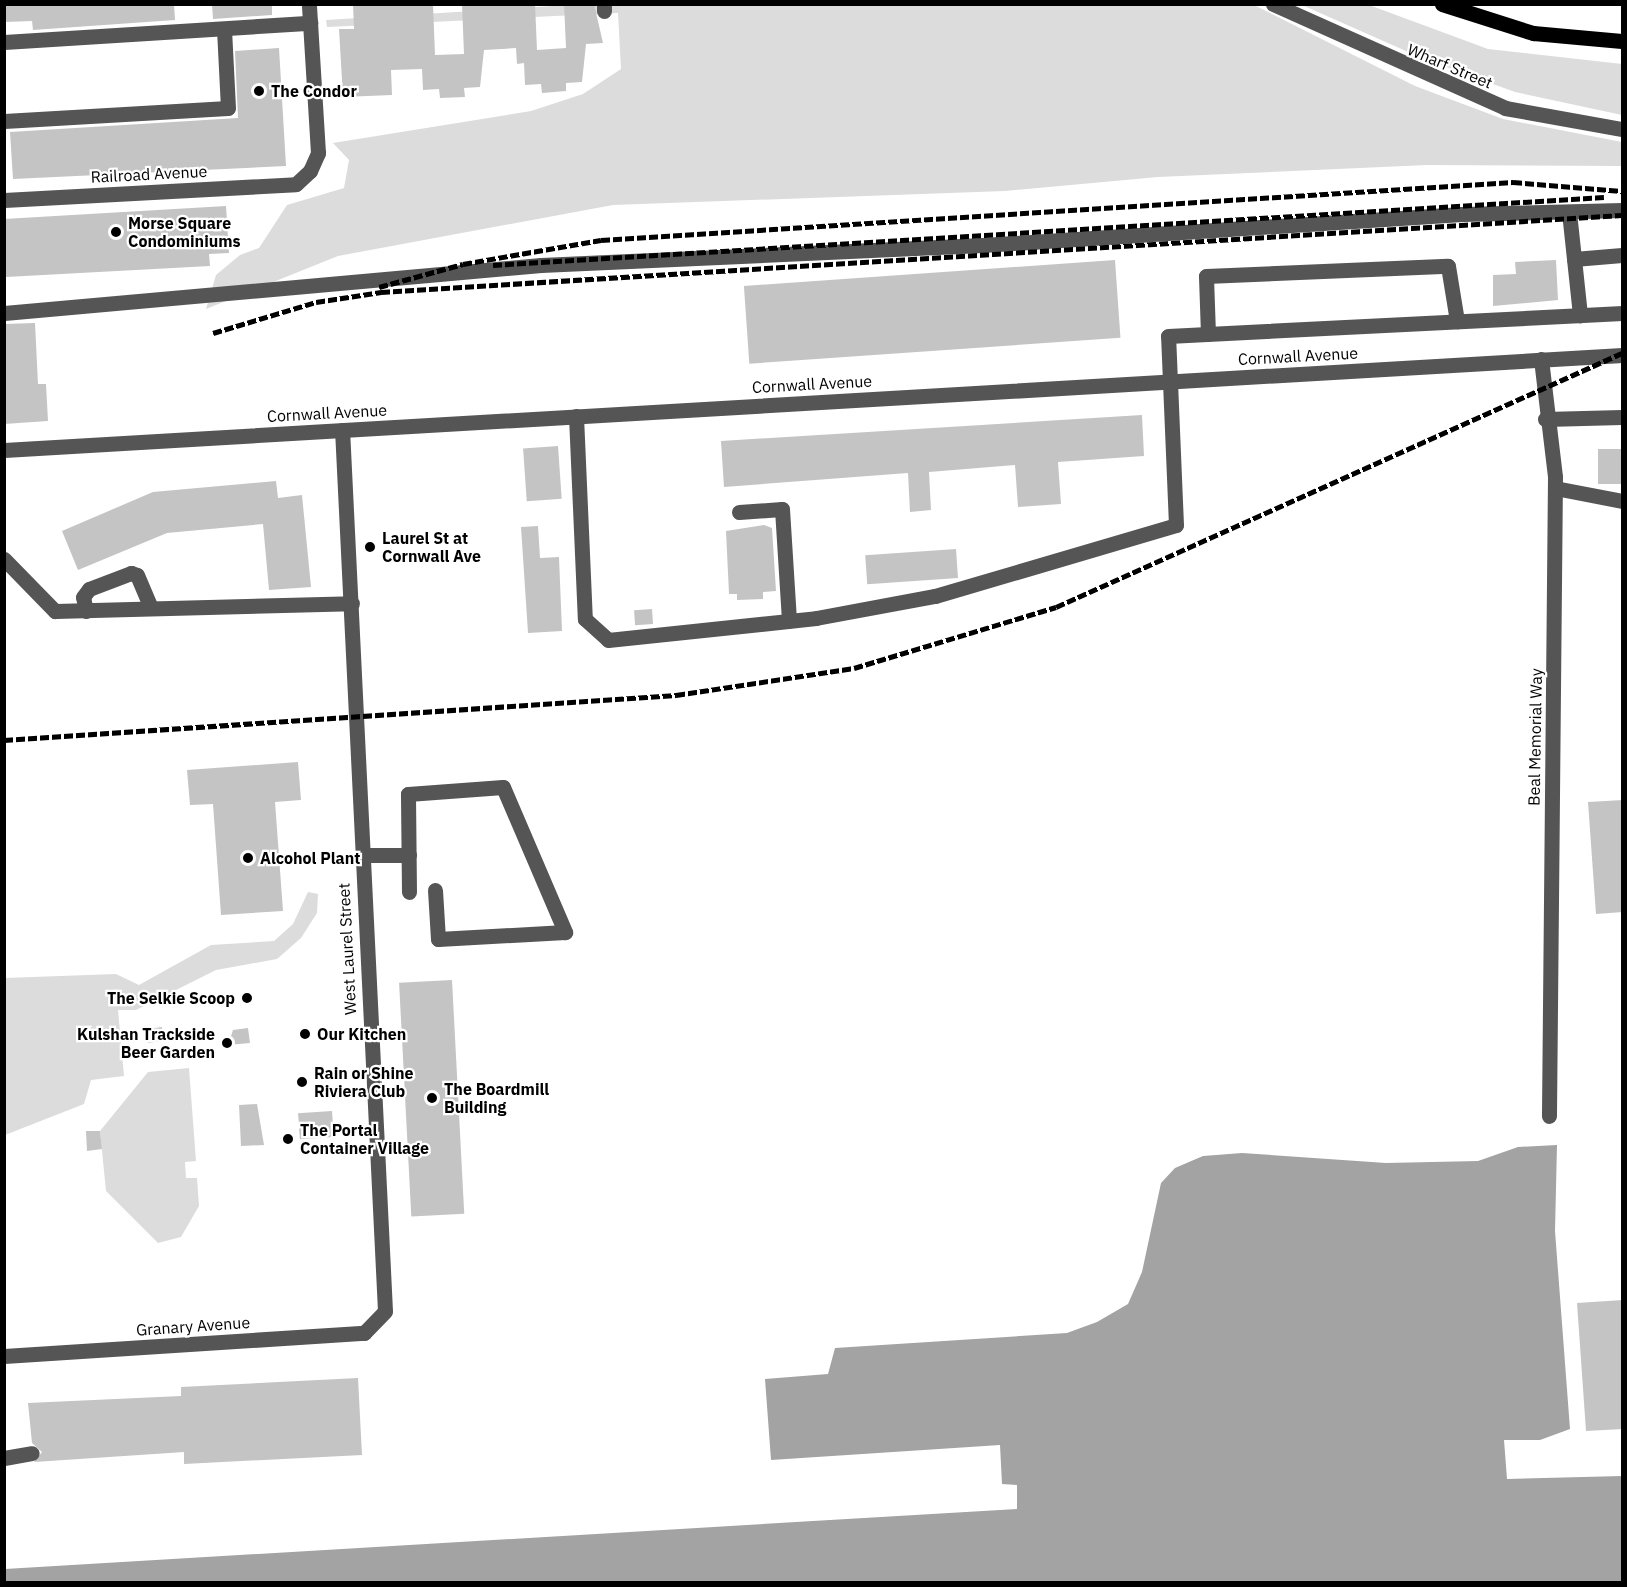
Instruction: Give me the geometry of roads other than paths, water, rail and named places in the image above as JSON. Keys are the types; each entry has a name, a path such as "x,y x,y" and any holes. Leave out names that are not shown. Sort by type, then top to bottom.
{"main road":[{"path":"1442,4 1533,33 1623,41"}],"street":[{"path":"4,42 310,23 309,4"},
{"name":"Wharf Street","path":"1273,4 1504,108 1623,129"},
{"name":"Railroad Avenue","path":"9,200 296,184 310,171 318,153 310,23"},
{"path":"4,121 228,108 224,29"},
{"path":"4,313 541,265 1623,210"},
{"path":"1569,212 1580,315"},
{"path":"1574,259 1623,255"},
{"path":"1208,334 1206,276 1448,266 1456,321"},
{"path":"576,416 585,619 608,640 789,621 935,596 1176,525 1168,336 1623,313"},
{"name":"Cornwall Avenue","path":"4,450 1623,355"},
{"name":"Beal Memorial Way","path":"1541,360 1545,419 1556,482 1549,1116"},
{"path":"1545,419 1623,417"},
{"name":"West Laurel Street","path":"342,430 386,1311 380,1322"},
{"path":"1556,482 1623,501"},
{"path":"739,512 782,509 789,621"},
{"path":"4,560 55,611 150,606 206,610 351,603"},
{"path":"86,611 84,597 89,589 131,573 137,575 150,606"},
{"path":"409,892 408,794 503,787 565,932 438,939 435,891"},
{"path":"362,855 409,855"},
{"name":"Granary Avenue","path":"4,1356 364,1333 380,1322"},
{"path":"4,1458 32,1452"}],"railway":[{"path":"379,287 463,264 601,240 1513,182 1622,191"},
{"path":"493,265 1604,197"},
{"path":"213,333 316,302 381,292 1622,215"},
{"path":"4,740 676,695 854,668 1056,607 1622,353"}],"place":[{"name":"The Condor","path":"259,91"},
{"name":"Morse Square Condominiums","path":"116,232"},
{"name":"Laurel St at Cornwall Ave","path":"370,547"},
{"name":"Alcohol Plant","path":"248,858"},
{"name":"The Selkie Scoop","path":"247,998"},
{"name":"Our Kitchen","path":"305,1034"},
{"name":"Kulshan Trackside Beer Garden","path":"227,1043"},
{"name":"Rain or Shine Riviera Club","path":"302,1082"},
{"name":"The Boardmill Building","path":"432,1098"},
{"name":"The Portal Container Village","path":"288,1139"}]}
